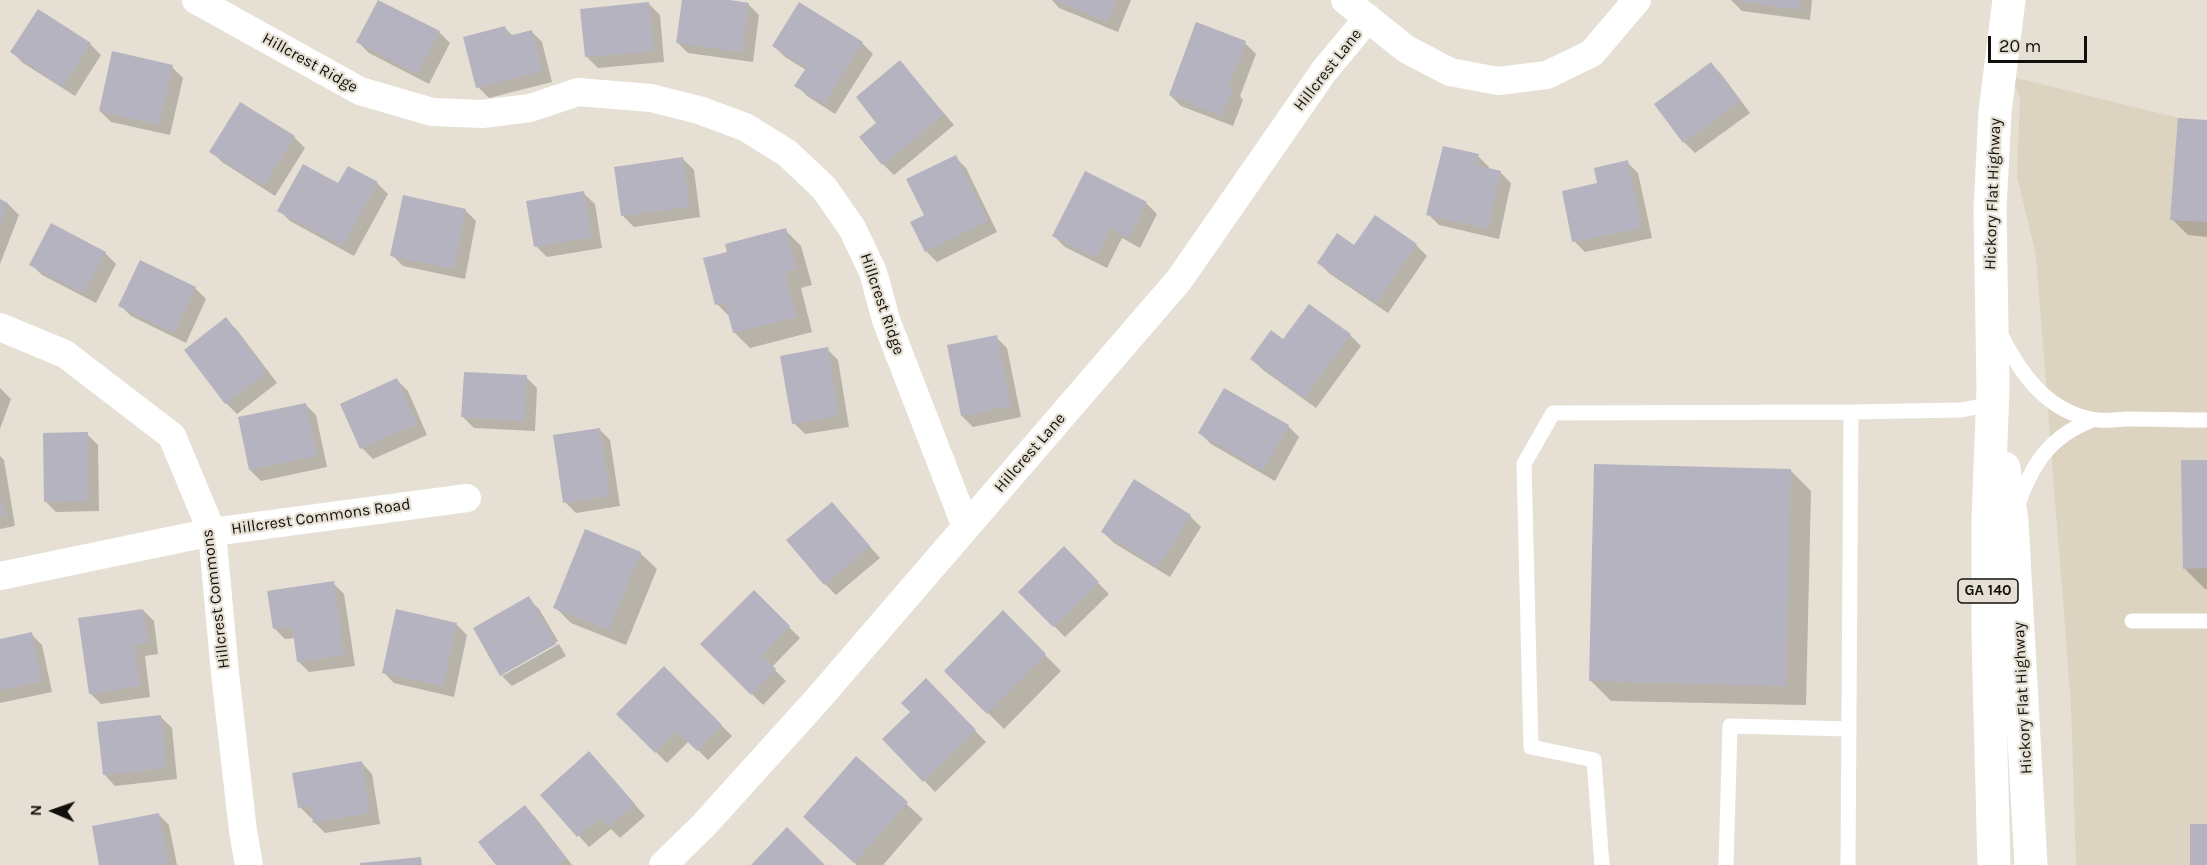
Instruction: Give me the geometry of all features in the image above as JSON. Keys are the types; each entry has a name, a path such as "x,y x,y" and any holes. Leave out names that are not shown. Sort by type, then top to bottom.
{"main road":[{"name":"Hickory Flat Highway","path":"1994,865 1988,590 1988,520 1993,396 1992,165 1995,112 2009,0"},
{"name":"Hickory Flat Highway","path":"1993,396 2012,521 2031,865"}],"street":[{"name":"Hillcrest Ridge","path":"196,0 360,91 432,112 482,114 501,112 530,108 578,92 651,98 699,110 745,127 787,153 824,188 852,228 873,272 886,320 966,527"},
{"path":"1345,0 1406,49 1450,72 1498,81 1547,75 1592,53 1637,0"},
{"name":"Hillcrest Lane","path":"663,865 734,792 1179,280 1324,71 1368,18"},
{"name":"Hillcrest Commons","path":"0,327 65,354 172,436 212,532 226,685 249,865"},
{"name":"Hillcrest Commons Road","path":"0,576 212,532 466,498"}],"lane":[{"path":"1991,317 2025,377 2041,393 2072,413 2092,420 2207,420"},
{"path":"1602,865 1594,760 1531,747 1524,465 1553,413 1961,410 1993,396"},
{"path":"1848,865 1851,412"},
{"path":"2012,521 2024,486 2044,452 2061,436 2092,420"},
{"path":"2132,621 2207,621"},
{"path":"1726,865 1730,726 1849,729"}],"shaded area":[{"path":"2012,77 2207,125 2207,865 2076,865 2071,704 2036,256 2017,176 2020,98"}],"building":[{"path":"378,0 440,31 417,74 356,42"},
{"path":"682,0 730,0 749,3 742,52 676,43"},
{"path":"1054,0 1116,0 1107,22"},
{"path":"1734,0 1800,0 1799,10"},
{"path":"649,2 654,51 585,57 580,9"},
{"path":"799,2 863,42 824,104 794,86 806,68 772,46"},
{"path":"38,9 91,43 63,87 10,52"},
{"path":"1196,22 1246,41 1229,86 1233,88 1222,116 1169,95"},
{"path":"505,26 508,36 532,30 542,71 476,88 463,37"},
{"path":"112,51 173,65 159,125 99,111"},
{"path":"900,60 944,114 882,165 859,137 876,123 856,97"},
{"path":"1711,62 1740,101 1683,143 1654,104"},
{"path":"240,102 295,136 264,186 209,152"},
{"path":"2178,118 2207,120 2207,222 2170,220"},
{"path":"1443,146 1479,154 1476,165 1501,171 1488,229 1426,215"},
{"path":"956,155 988,221 925,252 910,222 924,215 906,179"},
{"path":"683,157 690,207 621,216 614,167"},
{"path":"1628,160 1642,228 1572,242 1562,191 1597,183 1594,168"},
{"path":"303,164 338,183 348,166 378,182 343,246 277,211"},
{"path":"1085,171 1147,202 1129,238 1111,228 1096,258 1052,236"},
{"path":"584,191 592,237 534,247 526,201"},
{"path":"403,195 466,209 454,269 390,256"},
{"path":"0,199 8,203 0,224"},
{"path":"1375,215 1417,244 1376,303 1317,263 1337,233 1354,245"},
{"path":"51,223 106,252 84,293 29,265"},
{"path":"786,228 796,269 785,272 796,317 733,333 725,302 715,305 703,258 727,252 725,244"},
{"path":"140,260 196,287 174,333 118,306"},
{"path":"1309,304 1351,334 1304,398 1250,359 1271,330 1283,339"},
{"path":"226,317 267,372 225,404 184,350"},
{"path":"997,335 1011,406 961,416 947,345"},
{"path":"828,347 839,416 792,424 780,356"},
{"path":"464,372 527,375 525,421 461,417"},
{"path":"397,378 417,424 360,449 340,404"},
{"path":"1224,388 1289,425 1263,471 1198,433"},
{"path":"306,403 317,456 249,470 238,417"},
{"path":"600,428 610,496 563,503 553,435"},
{"path":"88,432 89,501 44,502 43,433"},
{"path":"2181,460 2207,460 2207,568 2183,569"},
{"path":"1594,464 1791,469 1786,686 1589,681"},
{"path":"1134,479 1191,515 1158,567 1101,532"},
{"path":"0,495 5,516 0,516"},
{"path":"832,502 870,546 824,585 786,540"},
{"path":"585,529 641,552 609,630 553,608"},
{"path":"1064,546 1099,582 1053,627 1018,592"},
{"path":"334,581 344,655 297,662 292,626 273,629 267,591"},
{"path":"754,590 790,626 762,655 776,669 751,695 700,644"},
{"path":"529,596 556,644 500,676 473,628"},
{"path":"143,609 148,643 134,645 140,686 89,694 78,618"},
{"path":"396,609 457,623 443,686 382,673"},
{"path":"1003,610 1046,654 987,714 944,671"},
{"path":"32,632 42,681 0,690 0,639"},
{"path":"664,666 722,725 697,751 677,731 655,753 616,714"},
{"path":"926,678 976,730 923,782 882,739 910,712 901,703"},
{"path":"161,715 167,768 103,775 97,722"},
{"path":"589,751 635,804 608,828 600,818 577,837 540,795"},
{"path":"856,756 908,802 854,863 803,817"},
{"path":"362,761 370,813 313,823 310,806 298,808 292,773"},
{"path":"525,805 567,859 558,865 496,865 478,842"},
{"path":"159,813 169,865 99,865 92,826"},
{"path":"2190,824 2207,824 2207,865 2190,865"},
{"path":"787,827 825,865 751,865"},
{"path":"421,857 422,865 360,865 360,863"}]}
